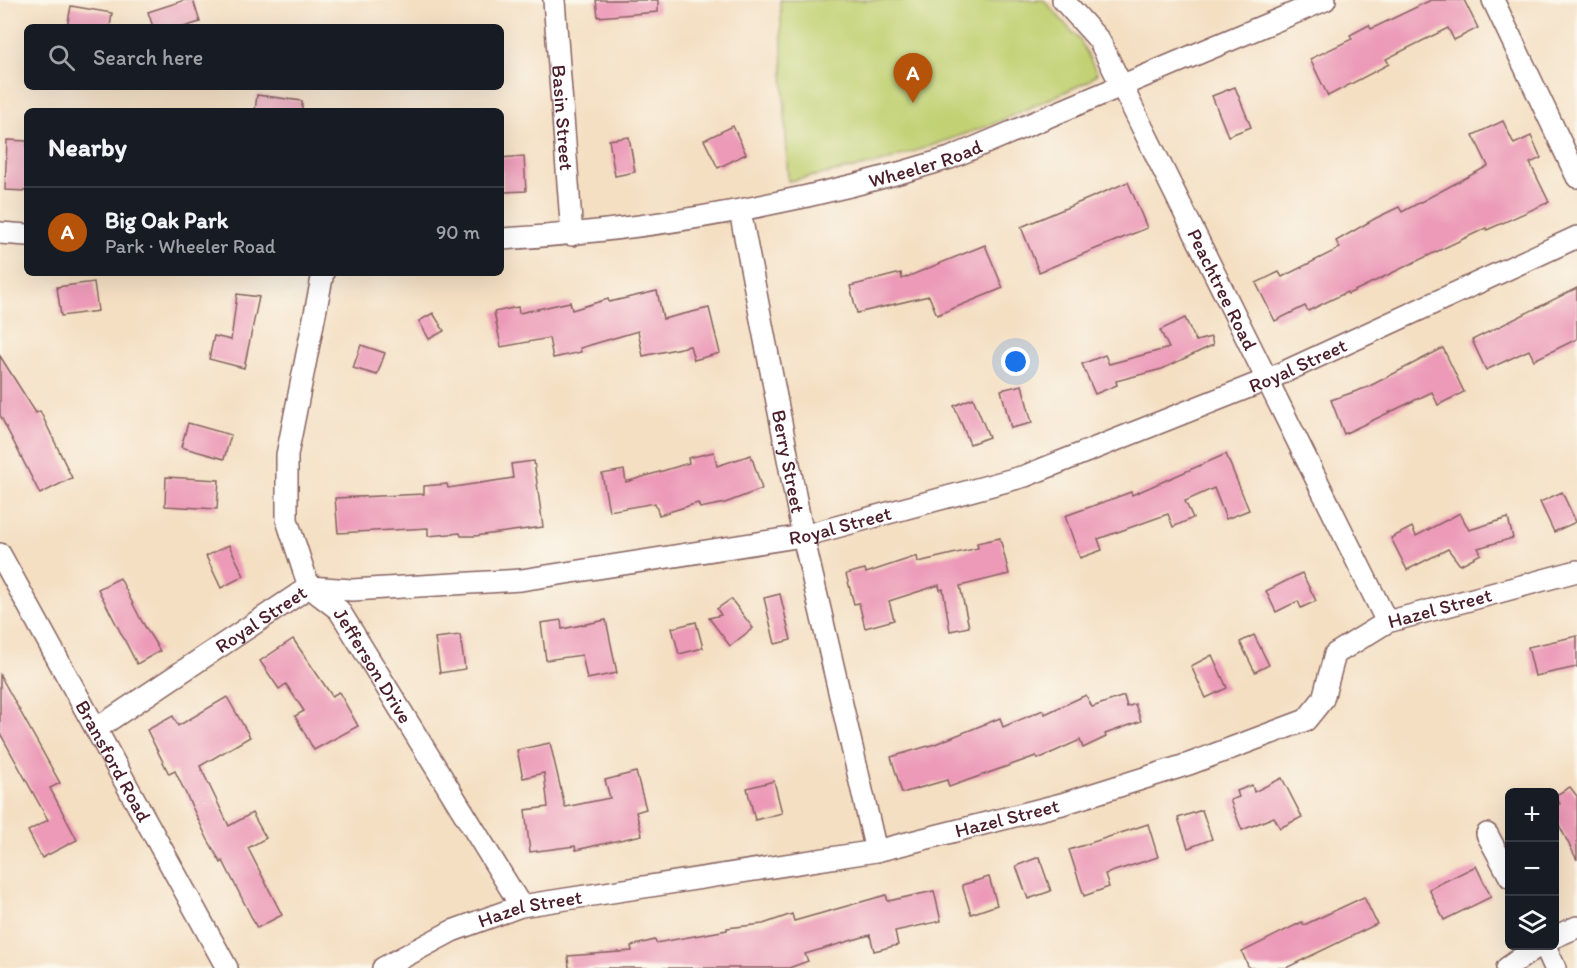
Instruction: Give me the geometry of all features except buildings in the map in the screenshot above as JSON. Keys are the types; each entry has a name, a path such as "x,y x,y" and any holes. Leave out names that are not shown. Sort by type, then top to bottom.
{"street":[{"name":"Basin Street","path":"554,0 572,235"},
{"name":"Peachtree Road","path":"1063,0 1099,40 1269,379 1387,622"},
{"name":"Wheeler Road","path":"504,239 572,235 740,211 899,174 950,158 1325,0"},
{"path":"1493,0 1577,177"},
{"name":"Berry Street","path":"740,211 803,536 876,851"},
{"path":"0,233 24,235"},
{"name":"Royal Street","path":"96,729 309,587 352,590 521,580 803,536 1025,476 1269,379 1577,237"},
{"path":"309,587 287,520 287,455 322,276"},
{"name":"Bransford Road","path":"0,554 227,968"},
{"name":"Hazel Street","path":"383,968 452,932 521,906 876,851 1062,804 1189,764 1306,720 1323,699 1335,654 1387,622 1577,571"},
{"name":"Jefferson Drive","path":"309,587 339,610 521,906"},
{"path":"1487,834 1505,869"},
{"path":"1559,935 1577,927"},
{"path":"1507,968 1531,950"},
{"path":"1547,950 1555,968"}],"green space":[{"path":"780,0 1044,0 1081,42 1097,73 1089,81 991,125 880,163 788,181"}],"place":[{"name":"Big Oak Park","path":"913,103"}]}
